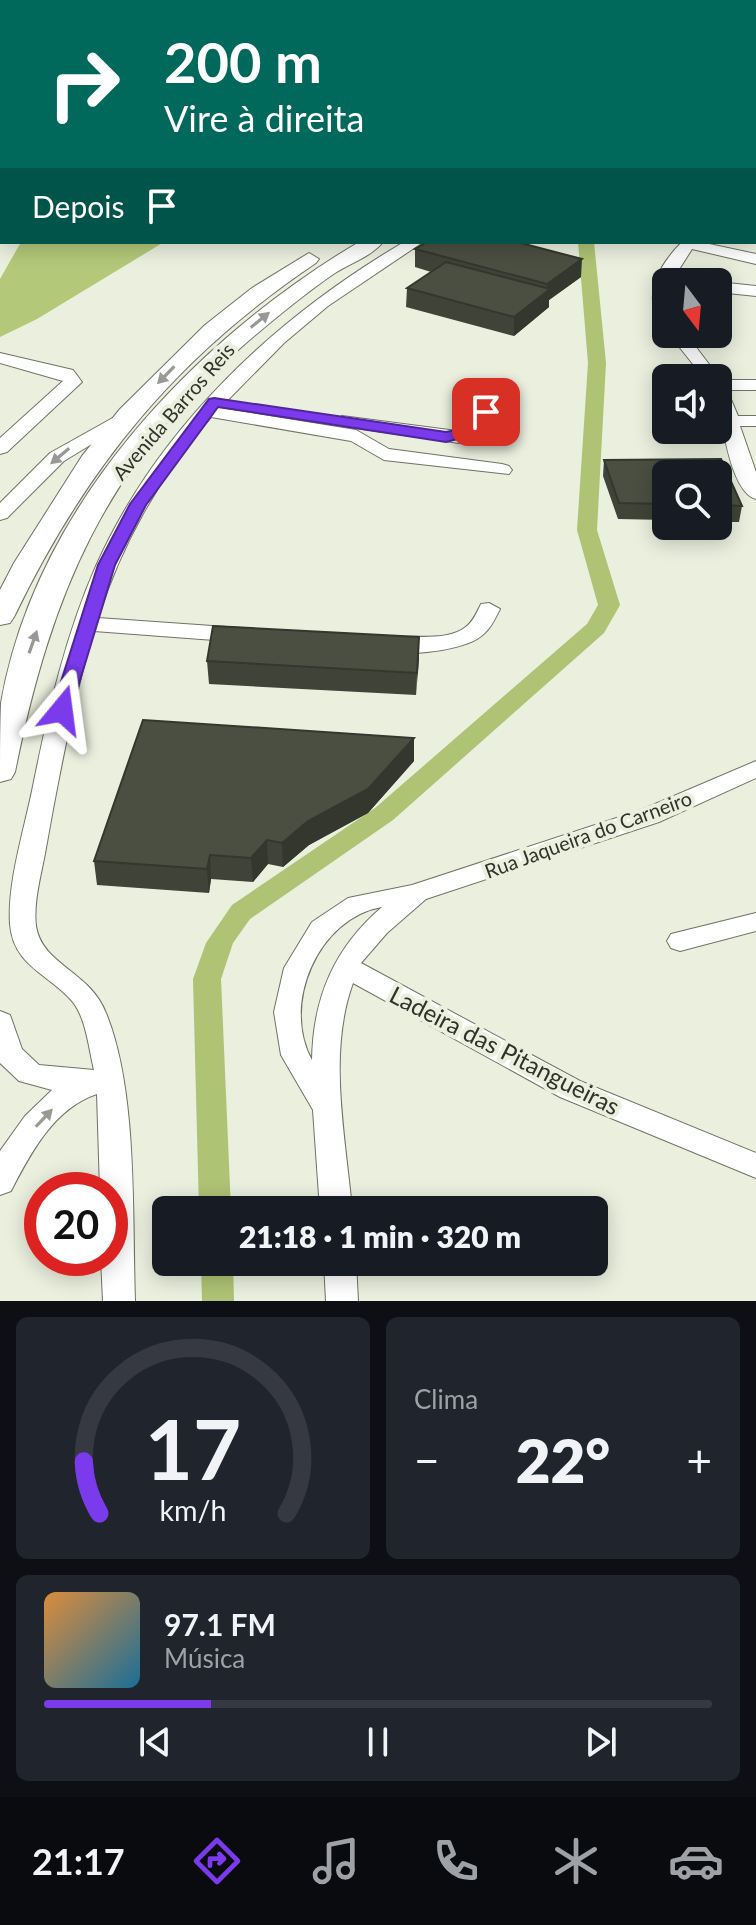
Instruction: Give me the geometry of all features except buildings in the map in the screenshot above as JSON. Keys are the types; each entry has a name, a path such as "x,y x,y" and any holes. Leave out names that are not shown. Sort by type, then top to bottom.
{"main road":[{"name":"Avenida Barros Reis","path":"0,617 25,561 54,512 127,415 207,333 291,270 334,244"},
{"name":"Avenida Barros Reis","path":"0,772 30,650 60,567 111,482 203,372 237,339 295,291 370,244"}],"street":[{"path":"119,1301 111,1080 84,995 36,958 23,926 24,899 62,710 86,624 107,565 138,504 211,407 323,301 412,244"},
{"path":"674,268 688,244"},
{"path":"693,244 756,259"},
{"path":"732,288 756,291"},
{"path":"688,348 702,364"},
{"path":"0,358 67,374 73,382 0,448"},
{"path":"732,386 756,385"},
{"path":"211,407 446,437 477,430 486,412"},
{"path":"211,407 356,436 384,454 502,470"},
{"path":"0,514 57,457 127,415"},
{"path":"732,421 756,421"},
{"path":"732,430 736,449 756,493"},
{"path":"374,643 419,646 470,637 484,625 489,609"},
{"path":"86,624 267,637"},
{"name":"Rua Jaqueira do Carneiro","path":"330,1112 294,1053 287,1000 301,956 325,925 357,904 417,893 650,816 756,769"},
{"name":"Rua Jaqueira do Carneiro","path":"345,967 386,918 417,893"},
{"path":"680,941 756,922"},
{"path":"335,1196 326,1048 334,1003 345,967"},
{"name":"Ladeira das Pitangueiras","path":"345,967 570,1089 756,1166"},
{"path":"0,1022 7,1055 31,1074 58,1081 111,1080"},
{"path":"0,1182 8,1163 64,1097 86,1086 111,1080"},
{"path":"341,1276 342,1301"}],"green space":[{"path":"20,244 161,244 37,319 0,337 0,279"}],"waterway":[{"path":"215,1196 207,979 223,935 241,912 384,814 596,628 609,605 587,530 597,363 586,244"},
{"path":"217,1276 218,1301"}],"route":[{"path":"62,710 86,624 107,565 138,504 214,402 446,437 459,437 477,430 486,412"}]}
